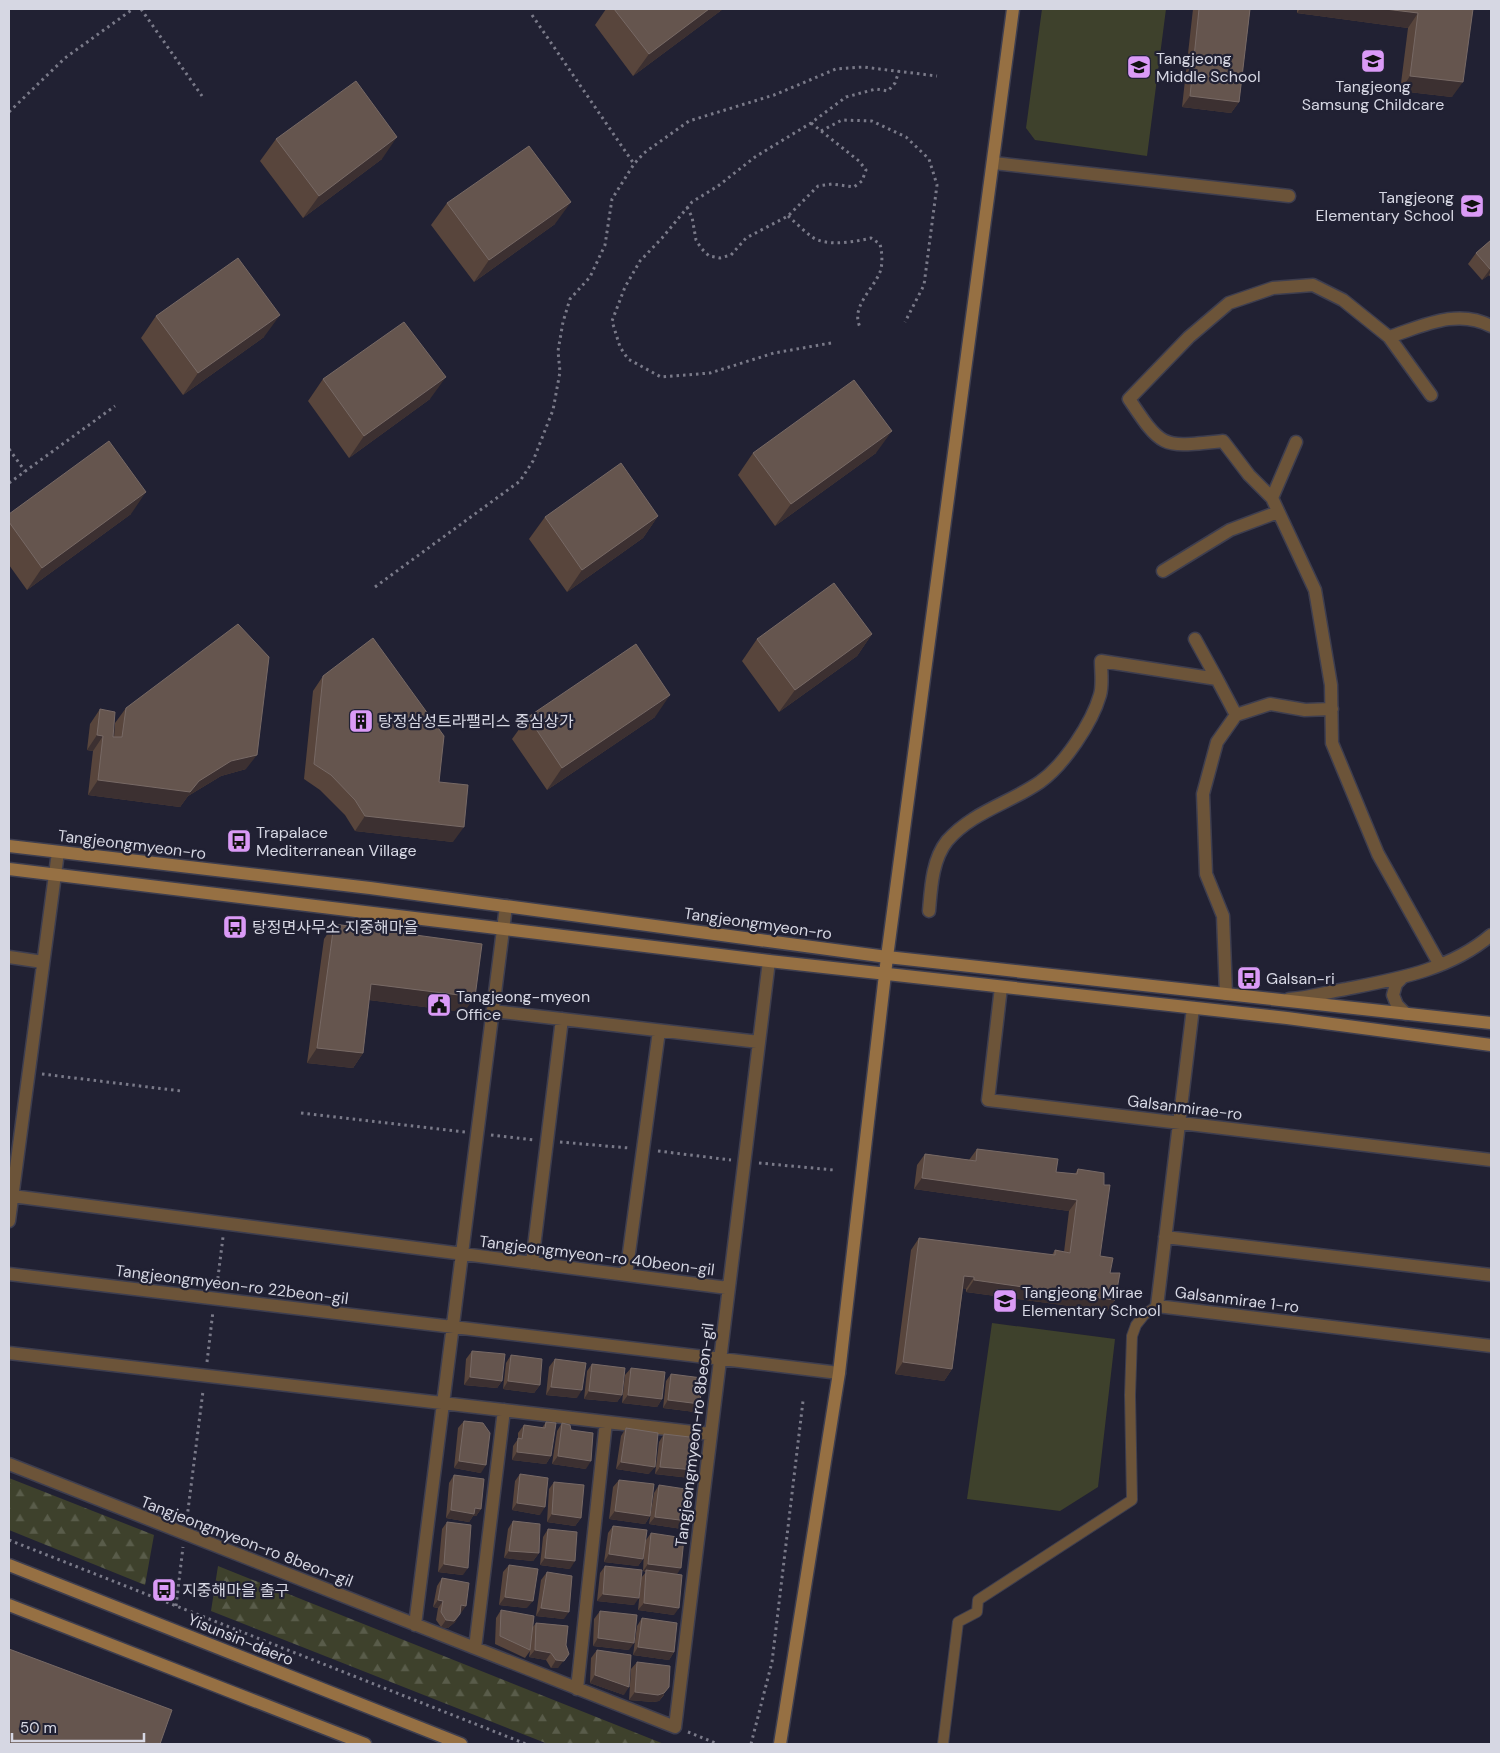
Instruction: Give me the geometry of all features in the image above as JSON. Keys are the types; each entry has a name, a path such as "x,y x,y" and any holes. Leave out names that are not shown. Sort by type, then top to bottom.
{"main road":[{"path":"780,1744 838,1373 886,957 1013,9"},
{"name":"Tangjeongmyeon-ro","path":"9,846 370,888 886,957 1279,1000"},
{"path":"9,869 769,961 1287,1018 1491,1045"},
{"path":"1279,1000 1491,1023"},
{"name":"Yisunsin-daero","path":"9,1565 461,1744"},
{"path":"9,1605 365,1744"}],"street":[{"path":"994,162 1289,196"},
{"path":"1431,395 1389,337 1343,300 1313,285 1273,288 1229,304 1189,337 1129,399 1151,432 1164,442 1180,446 1223,441 1249,476 1272,498 1315,590 1331,685 1332,743 1378,854 1440,966"},
{"path":"1389,337 1456,316 1479,319 1491,326"},
{"path":"1272,498 1296,442"},
{"path":"1163,571 1230,530 1278,512"},
{"path":"1196,639 1236,715"},
{"path":"929,910 933,874 946,843 967,823 1041,782 1074,745 1090,722 1100,694 1101,661 1217,679"},
{"path":"1226,994 1223,916 1206,874 1203,794 1217,742 1236,715 1270,704 1305,710 1332,710"},
{"path":"9,1221 58,852"},
{"name":"Tangjeongmyeon-ro 40beon-gil","path":"416,1625 442,1403 506,906"},
{"name":"Tangjeongmyeon-ro","path":"1279,1000 1404,977 1440,966 1468,953 1491,935"},
{"path":"9,957 44,962"},
{"name":"Tangjeongmyeon-ro 8beon-gil","path":"9,1464 675,1728 769,961"},
{"path":"1404,977 1396,984 1393,995 1397,1005 1406,1014"},
{"name":"Galsanmirae-ro","path":"1001,987 988,1100 1491,1160"},
{"name":"Galsanmirae 1-ro","path":"1193,1008 1157,1306 1491,1346"},
{"path":"493,1011 759,1042"},
{"path":"532,1263 562,1019"},
{"path":"626,1275 659,1031"},
{"path":"12,1196 462,1254"},
{"path":"1166,1237 1491,1275"},
{"name":"Tangjeongmyeon-ro 40beon-gil","path":"462,1254 728,1288"},
{"name":"Tangjeongmyeon-ro 22beon-gil","path":"9,1274 452,1327"},
{"path":"452,1327 838,1373"},
{"path":"9,1353 710,1434"},
{"path":"475,1648 504,1410"},
{"path":"577,1689 606,1422"}],"lane":[{"path":"944,1744 958,1622 977,1612 978,1600 1132,1500 1130,1395 1132,1336 1136,1325 1144,1315 1157,1306"}],"path":[{"path":"9,112 65,58 133,9"},
{"path":"141,9 202,96"},
{"path":"532,15 634,164"},
{"path":"375,587 520,481 533,460 553,410 560,372 558,351 563,322 570,299 590,277 600,256 605,245 612,199 634,164 666,136 689,121 774,95 836,68 863,67 937,76"},
{"path":"832,343 774,353 732,368 710,373 661,377 628,359 620,347 612,320 619,301 640,261 662,238 687,206 705,192 718,186 754,157 811,123 846,97 876,89 888,90 895,83 899,71"},
{"path":"821,131 842,120 872,121 906,137 929,159 937,185 924,285 905,322"},
{"path":"687,206 692,216 696,240 701,248 709,256 720,258 732,255 746,238 788,216 818,186 832,184 854,187 862,181 866,170 859,161 811,123"},
{"path":"788,216 813,237 821,241 848,242 871,238 880,244 881,270 857,315 861,330"},
{"path":"9,483 115,406"},
{"path":"9,449 25,471"},
{"path":"29,1072 181,1090"},
{"path":"301,1113 477,1134 643,1149 834,1170"},
{"path":"176,1606 224,1224"},
{"path":"751,1744 772,1662 803,1401"},
{"path":"9,1540 526,1744"},
{"path":"675,1728 718,1744"}],"green space":[{"path":"1042,9 1166,9 1147,156 1035,140 1026,128"},
{"path":"992,1323 1115,1339 1098,1487 1060,1511 967,1499"},
{"path":"9,1478 154,1535 145,1585 9,1530"},
{"path":"218,1566 664,1744 548,1744 211,1611"}],"building":[{"path":"614,9 709,9 649,54"},
{"path":"1199,9 1250,9 1239,102 1190,96"},
{"path":"1385,9 1473,9 1463,82 1410,76 1418,13"},
{"path":"356,81 397,137 319,196 276,139"},
{"path":"529,146 571,202 489,260 447,203"},
{"path":"1491,240 1491,268 1490,269 1476,253"},
{"path":"238,258 280,315 198,373 156,316"},
{"path":"404,322 446,377 364,436 323,379"},
{"path":"854,380 892,431 791,504 753,453"},
{"path":"109,441 146,492 42,568 9,522 9,514"},
{"path":"621,463 658,516 582,570 545,517"},
{"path":"834,583 872,634 795,690 757,639"},
{"path":"238,624 269,657 257,755 231,761 199,781 190,792 98,780 103,736 97,735 100,709 115,712 113,737 122,737 126,708"},
{"name":"탕정삼성트라팰리스 중심상가","path":"373,638 444,736 439,782 468,785 464,827 365,816 355,800 331,775 314,764 323,676"},
{"path":"636,644 670,695 562,768 528,717"},
{"name":"Tangjeong-myeon Office","path":"334,924 482,944 475,997 371,984 363,1053 317,1048"},
{"path":"977,1149 1058,1159 1056,1172 1077,1174 1078,1169 1104,1173 1104,1185 1110,1185 1100,1256 1113,1258 1110,1273 1120,1273 1115,1300 974,1280 974,1277 964,1276 952,1369 903,1362 919,1238 1055,1255 1055,1250 1070,1253 1077,1200 922,1178 925,1154 976,1161"},
{"path":"472,1351 505,1354 502,1381 470,1377"},
{"path":"511,1355 542,1359 540,1385 508,1381"},
{"path":"555,1359 586,1363 582,1390 551,1387"},
{"path":"592,1364 625,1368 622,1395 589,1391"},
{"path":"631,1368 665,1372 662,1399 628,1395"},
{"path":"671,1374 702,1378 700,1404 668,1400"},
{"path":"464,1421 483,1423 490,1433 486,1465 459,1461"},
{"path":"546,1422 556,1423 551,1456 517,1452 518,1438 522,1439 524,1425 545,1428"},
{"path":"562,1423 570,1425 571,1430 593,1433 591,1461 558,1456"},
{"path":"626,1428 658,1433 655,1467 621,1462"},
{"path":"664,1434 698,1438 695,1470 660,1467"},
{"path":"520,1474 548,1478 545,1507 517,1503"},
{"path":"454,1475 484,1479 481,1509 475,1508 474,1514 451,1510"},
{"path":"619,1480 654,1484 650,1516 615,1511"},
{"path":"554,1482 584,1485 581,1518 552,1514"},
{"path":"659,1485 692,1490 688,1521 655,1517"},
{"path":"513,1521 540,1524 539,1553 509,1551"},
{"path":"447,1522 471,1525 468,1568 444,1564"},
{"path":"613,1526 647,1530 643,1559 609,1554"},
{"path":"548,1529 577,1532 575,1561 545,1558"},
{"path":"651,1533 684,1538 681,1568 648,1564"},
{"path":"509,1565 538,1569 533,1601 505,1597"},
{"path":"605,1566 642,1570 639,1598 603,1594"},
{"path":"646,1570 682,1575 679,1608 644,1603"},
{"path":"547,1572 572,1576 569,1612 541,1608"},
{"path":"442,1578 469,1583 466,1606 461,1605 460,1614 454,1621 446,1620 441,1612 443,1601 438,1600"},
{"path":"501,1610 534,1616 530,1650 500,1636"},
{"path":"600,1611 637,1615 634,1643 598,1638"},
{"path":"642,1618 677,1623 674,1652 638,1647"},
{"path":"536,1623 568,1626 566,1645 569,1654 564,1661 556,1660 551,1653 535,1650"},
{"path":"9,1649 172,1710 160,1744 9,1744"},
{"path":"597,1650 631,1655 629,1687 595,1675"},
{"path":"637,1662 670,1666 669,1687 664,1693 658,1695 635,1692"}],"place":[{"name":"Tangjeong Samsung Childcare","path":"1373,61"},
{"name":"Tangjeong Middle School","path":"1139,67"},
{"name":"Tangjeong Elementary School","path":"1472,206"},
{"name":"탕정삼성트라팰리스 중심상가","path":"361,721"},
{"name":"Trapalace Mediterranean Village","path":"239,841"},
{"name":"탕정면사무소 지중해마을","path":"235,927"},
{"name":"Galsan-ri","path":"1249,978"},
{"name":"Tangjeong-myeon Office","path":"439,1005"},
{"name":"Tangjeong Mirae Elementary School","path":"1005,1301"},
{"name":"지중해마을 출구","path":"164,1590"}]}
